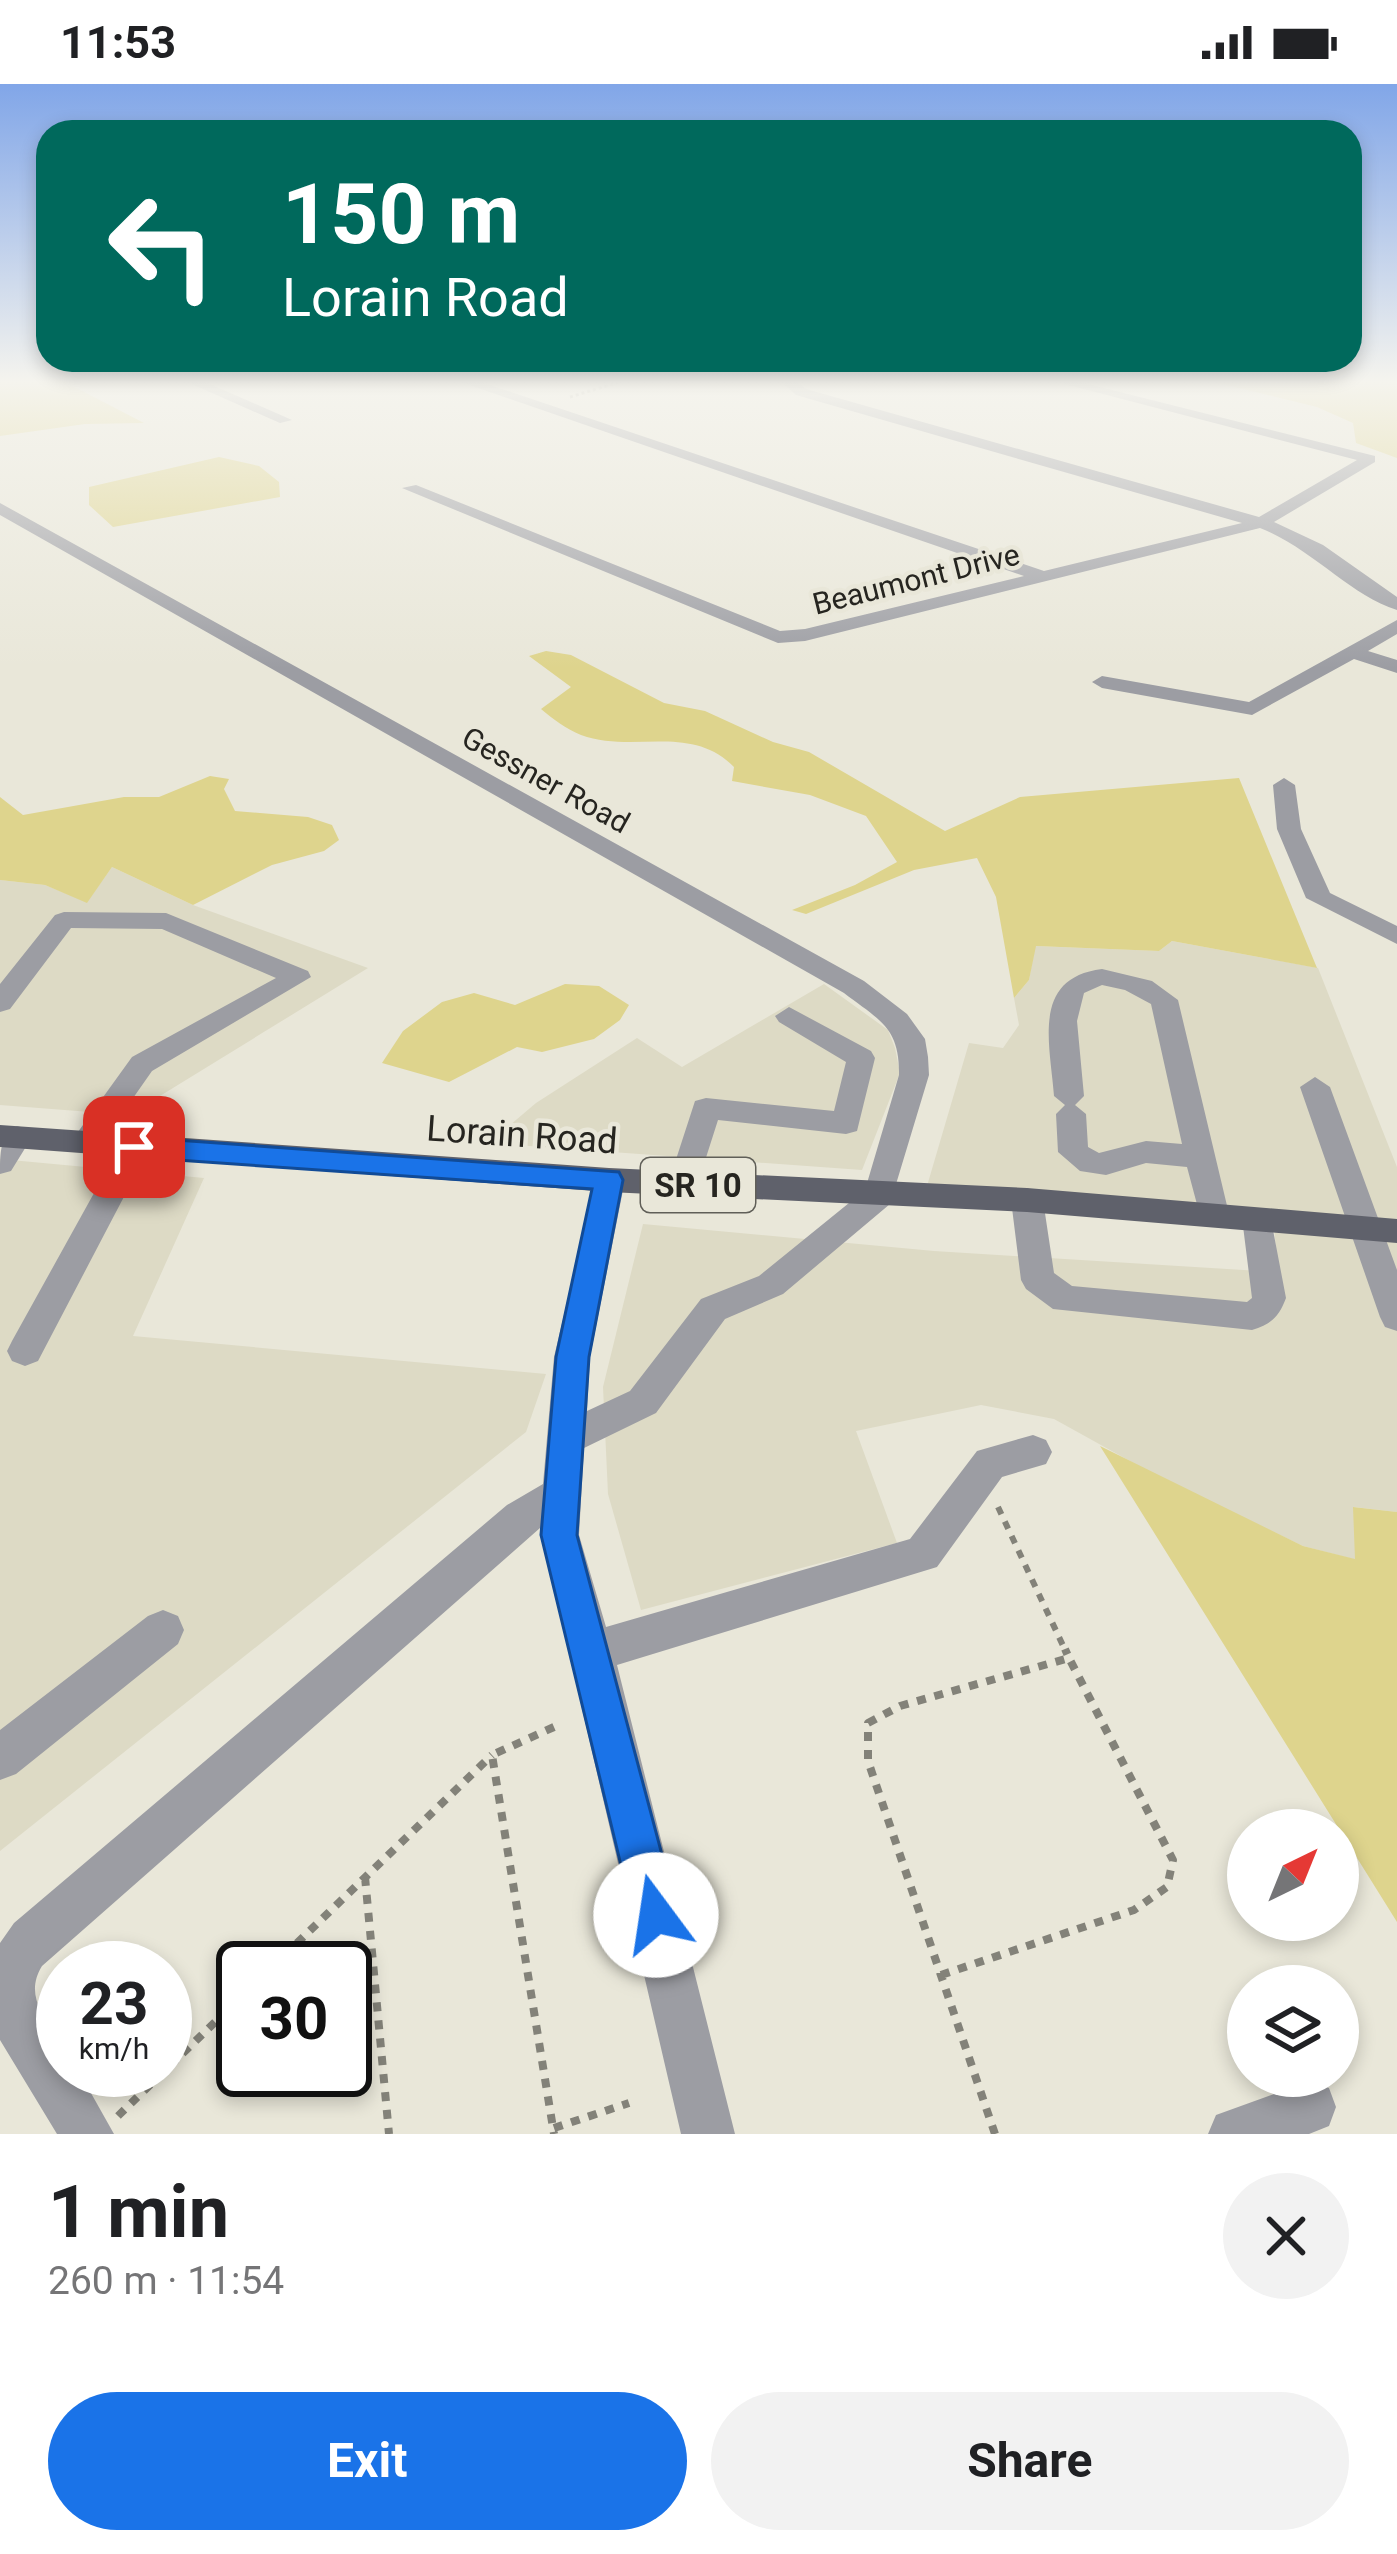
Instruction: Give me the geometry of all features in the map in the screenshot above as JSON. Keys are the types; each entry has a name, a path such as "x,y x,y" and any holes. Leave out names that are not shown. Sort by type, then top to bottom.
{"main road":[{"name":"Lorain Road","path":"6,1145 85,1143 609,1180 1027,1200 1380,1230"}],"street":[{"path":"748,477 1039,575"},
{"path":"1102,477 1295,536 1378,598 1397,604"},
{"name":"Beaumont Drive","path":"410,488 778,637 805,635 1261,523 1340,477"},
{"name":"Gessner Road","path":"0,508 854,987 897,1020 911,1039 914,1075 879,1196"},
{"path":"1102,682 1252,709 1397,626"},
{"path":"1357,653 1397,667"},
{"path":"1284,785 1289,829 1319,898 1397,936"},
{"path":"0,1003 64,920 166,921 298,977 142,1064 85,1143"},
{"path":"1200,1158 1145,1152 1118,1164 1095,1165 1073,1152 1064,1003 1074,984 1087,976 1121,979 1150,989 1164,1000 1213,1214"},
{"path":"684,1184 706,1108 846,1123 861,1058 789,1016"},
{"path":"1315,1087 1380,1230 1397,1317"},
{"path":"854,1088 909,1094"},
{"path":"25,1351 134,1147"},
{"path":"609,1180 572,1357 559,1535 592,1652 708,2134"},
{"path":"566,1439 643,1402 713,1310 771,1286 879,1196"},
{"path":"1027,1200 1038,1280 1052,1293 1065,1299 1252,1316 1265,1308 1269,1298 1258,1217"},
{"path":"592,1652 923,1554 990,1463 1034,1452"},
{"path":"101,2126 11,2011 12,1965 21,1952 521,1518 562,1493"},
{"path":"0,1758 163,1630"},
{"path":"1235,2134 1310,2107"}],"path":[{"path":"941,1976 1134,1910 1167,1887 1173,1860 1069,1658 982,1474"},
{"path":"995,2134 868,1761 868,1723 900,1706 1069,1658"},
{"path":"299,1941 492,1755 554,1727"},
{"path":"492,1755 554,2131 629,2103"},
{"path":"365,1877 388,2134"},
{"path":"101,2126 216,2020"}],"shaded area":[{"path":"134,477 272,477 279,482 280,497 113,527 89,505 89,487"},
{"path":"546,651 571,655 664,703 705,711 773,742 809,752 945,831 1020,797 1239,778 1317,968 1172,941 1159,951 1036,946 1029,980 1014,998 996,897 977,858 914,870 806,914 792,910 897,862 866,816 810,795 732,781 734,767 699,746 600,740 570,730 541,709 571,687 529,656"},
{"path":"210,776 229,779 224,789 235,811 308,817 332,825 339,840 324,851 272,865 193,905 112,867 87,903 45,885 0,880 0,797 23,815 124,797 159,797"},
{"path":"112,867 193,905 368,968 129,1115 0,1105 0,880 45,885 87,902"},
{"path":"1172,941 1318,968 1397,1167 1397,1220 927,1186 969,1043 1003,1048 1019,1025 1014,998 1029,980 1035,946 1159,951"},
{"path":"565,984 599,986 629,1005 620,1020 594,1039 542,1052 517,1047 449,1082 382,1063 403,1031 442,1002 474,993 515,1005"},
{"path":"824,984 888,1030 895,1048 900,1073 862,1170 489,1143 536,1103 637,1038 682,1067"},
{"path":"0,1159 204,1178 133,1336 546,1374 526,1432 0,1851"},
{"path":"643,1224 934,1251 1278,1272 1274,1227 1397,1238 1397,1512 1354,1507 1357,1560 1303,1546 1166,1481 1054,1419 981,1405 856,1431 897,1543 641,1610 608,1494 603,1387"},
{"path":"1100,1446 1303,1546 1355,1559 1353,1507 1397,1512 1397,1922 1359,1861 1359,1809 1326,1809"}],"route":[{"path":"134,1147 609,1180 572,1357 559,1535 656,1915"}]}
